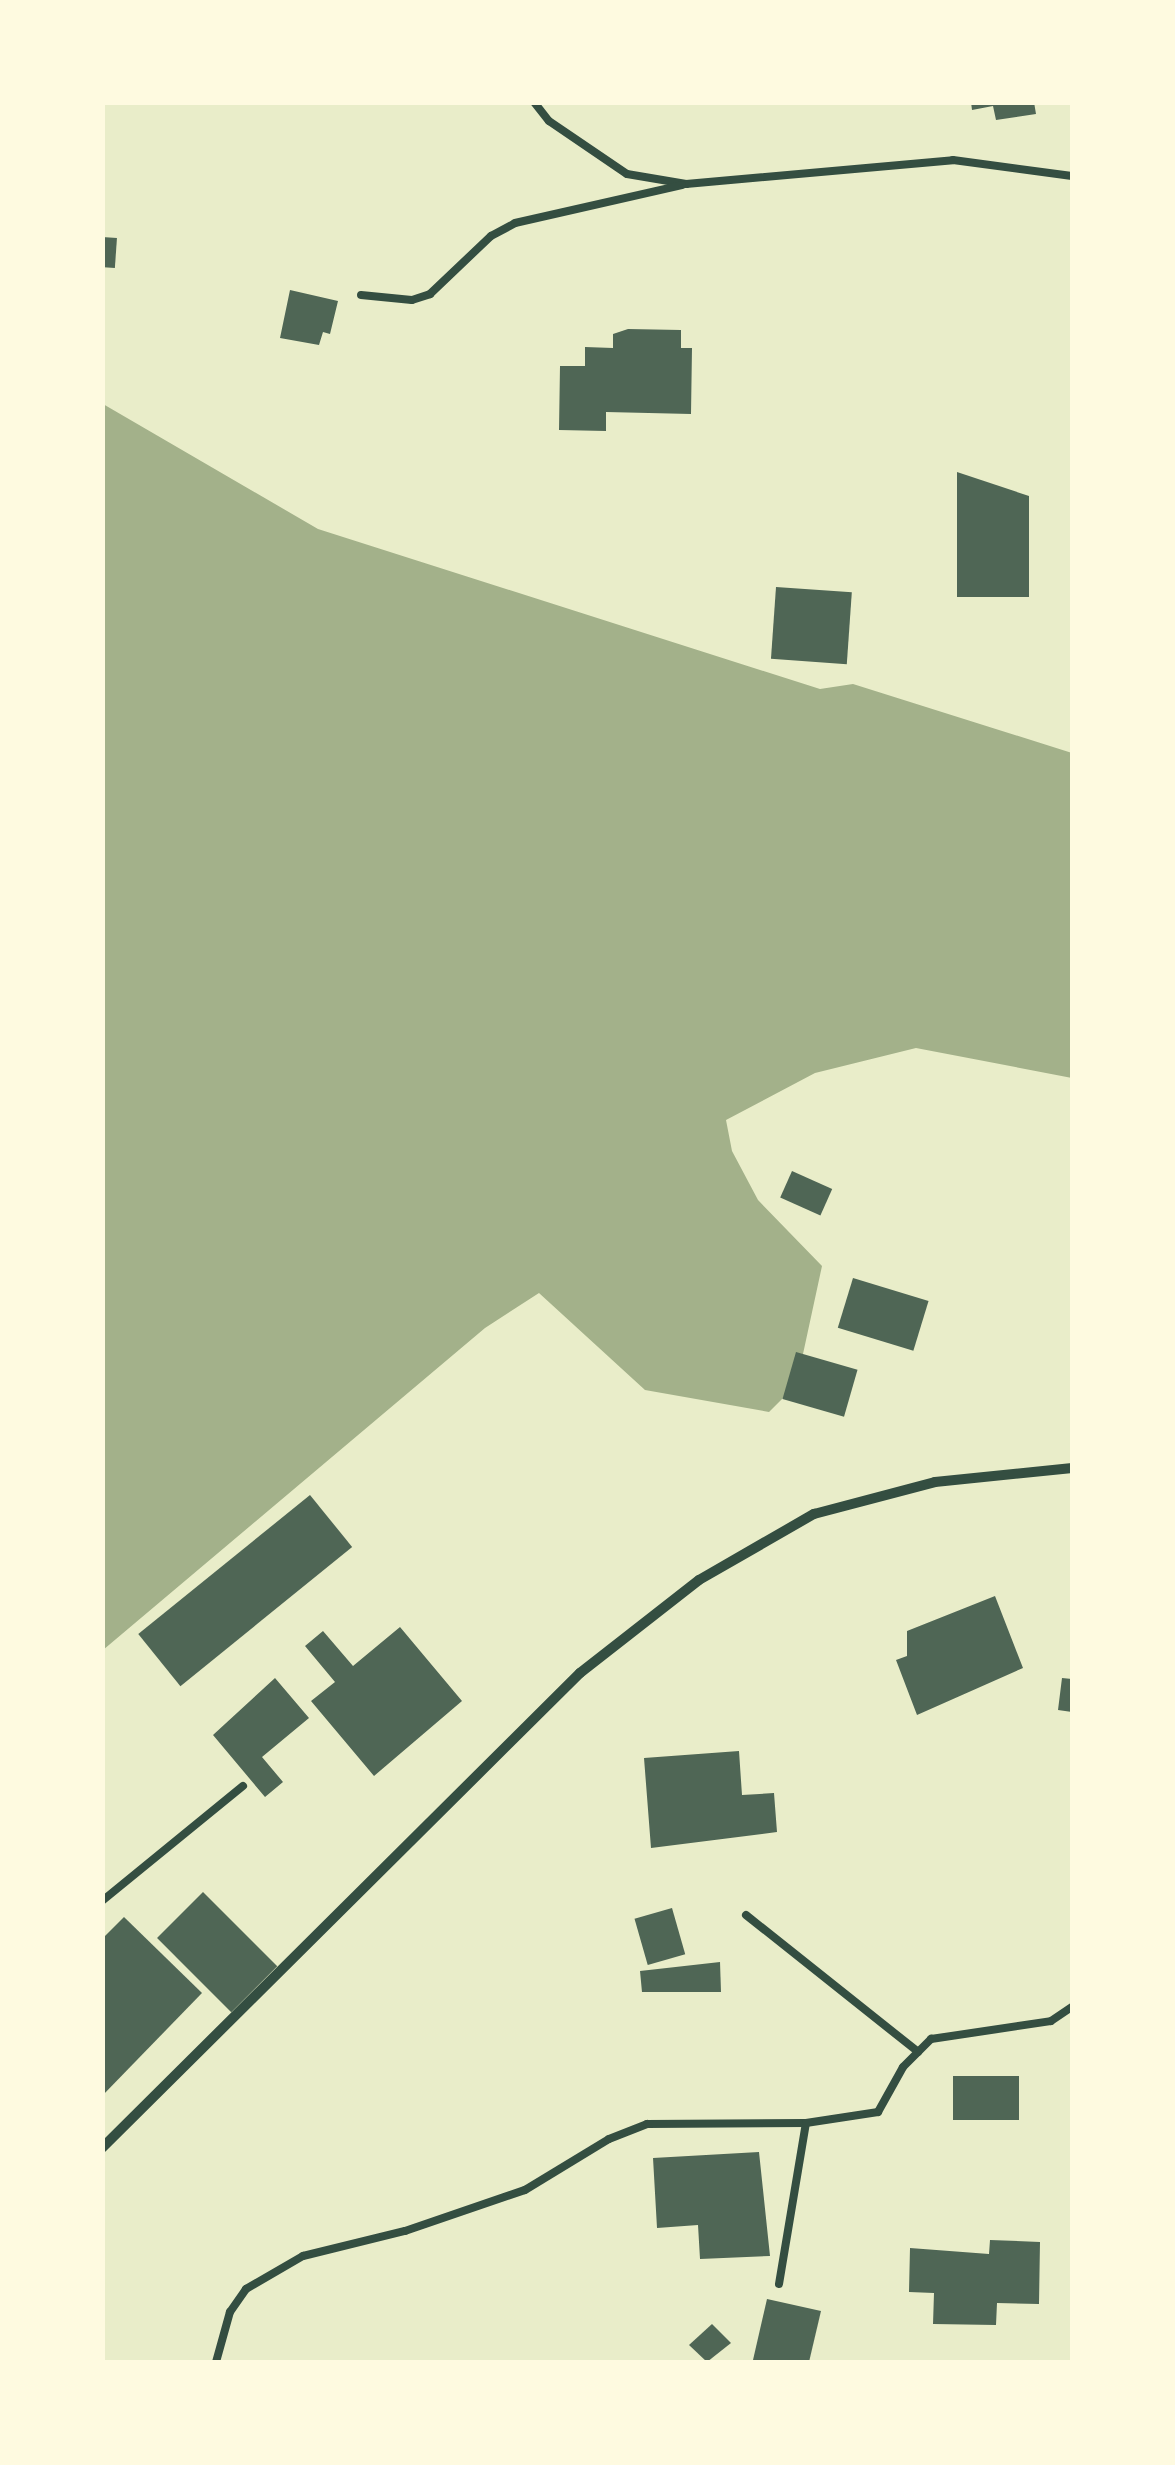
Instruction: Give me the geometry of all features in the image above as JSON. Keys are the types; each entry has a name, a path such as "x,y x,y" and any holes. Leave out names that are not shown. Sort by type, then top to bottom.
{"street":[{"path":"102,2148 580,1673 699,1580 830,1510 935,1482 1072,1468"}],"lane":[{"path":"534,102 550,122 613,166 686,184"},
{"path":"361,295 412,300 430,294 490,236 514,223 686,184 953,160 1072,176"},
{"path":"102,1901 243,1786"},
{"path":"746,1914 918,2052"},
{"path":"216,2362 230,2312 246,2288 303,2256 405,2231 526,2190 609,2138 647,2124 806,2123 878,2112 918,2052 956,2030 1051,2021 1072,2007"},
{"path":"779,2284 806,2123"}],"shaded area":[{"path":"103,404 318,529 820,689 853,684 1072,753 1072,1078 916,1048 815,1073 726,1120 732,1151 758,1200 822,1266 803,1354 784,1397 769,1412 645,1390 539,1293 485,1328 103,1650"}],"building":[{"path":"971,102 1034,102 1036,114 996,120 993,106 972,110"},
{"path":"102,237 117,238 115,268 102,267"},
{"path":"290,290 338,301 330,334 323,332 319,345 280,338"},
{"path":"628,329 681,330 681,348 692,348 691,414 606,412 606,431 559,430 560,366 585,366 585,347 613,348 613,334"},
{"path":"957,472 1029,496 1029,597 957,597"},
{"path":"776,587 852,592 847,664 771,659"},
{"path":"792,1171 832,1189 820,1215 780,1197"},
{"path":"853,1278 929,1301 913,1351 838,1328"},
{"path":"796,1352 858,1370 844,1417 782,1399"},
{"path":"310,1495 352,1547 180,1686 138,1634"},
{"path":"995,1596 1023,1668 917,1715 896,1660 907,1656 907,1631"},
{"path":"400,1627 462,1701 374,1776 311,1701 335,1682 305,1646 323,1631 353,1666"},
{"path":"275,1678 309,1718 262,1757 283,1782 265,1797 213,1735"},
{"path":"1062,1678 1072,1679 1072,1712 1058,1710"},
{"path":"739,1751 742,1795 774,1793 777,1832 651,1848 644,1758"},
{"path":"203,1892 277,1966 231,2012 157,1938"},
{"path":"672,1908 685,1954 648,1965 635,1919"},
{"path":"124,1917 202,1993 102,2096 102,1939"},
{"path":"720,1962 721,1992 642,1992 640,1971"},
{"path":"953,2076 1019,2076 1019,2120 953,2120"},
{"path":"759,2152 770,2256 700,2259 698,2225 657,2228 653,2158"},
{"path":"990,2240 1040,2242 1039,2304 997,2303 996,2325 933,2324 934,2293 909,2292 910,2248 989,2254"},
{"path":"767,2299 821,2311 809,2362 753,2360"},
{"path":"712,2324 731,2343 707,2362 689,2345"}]}
